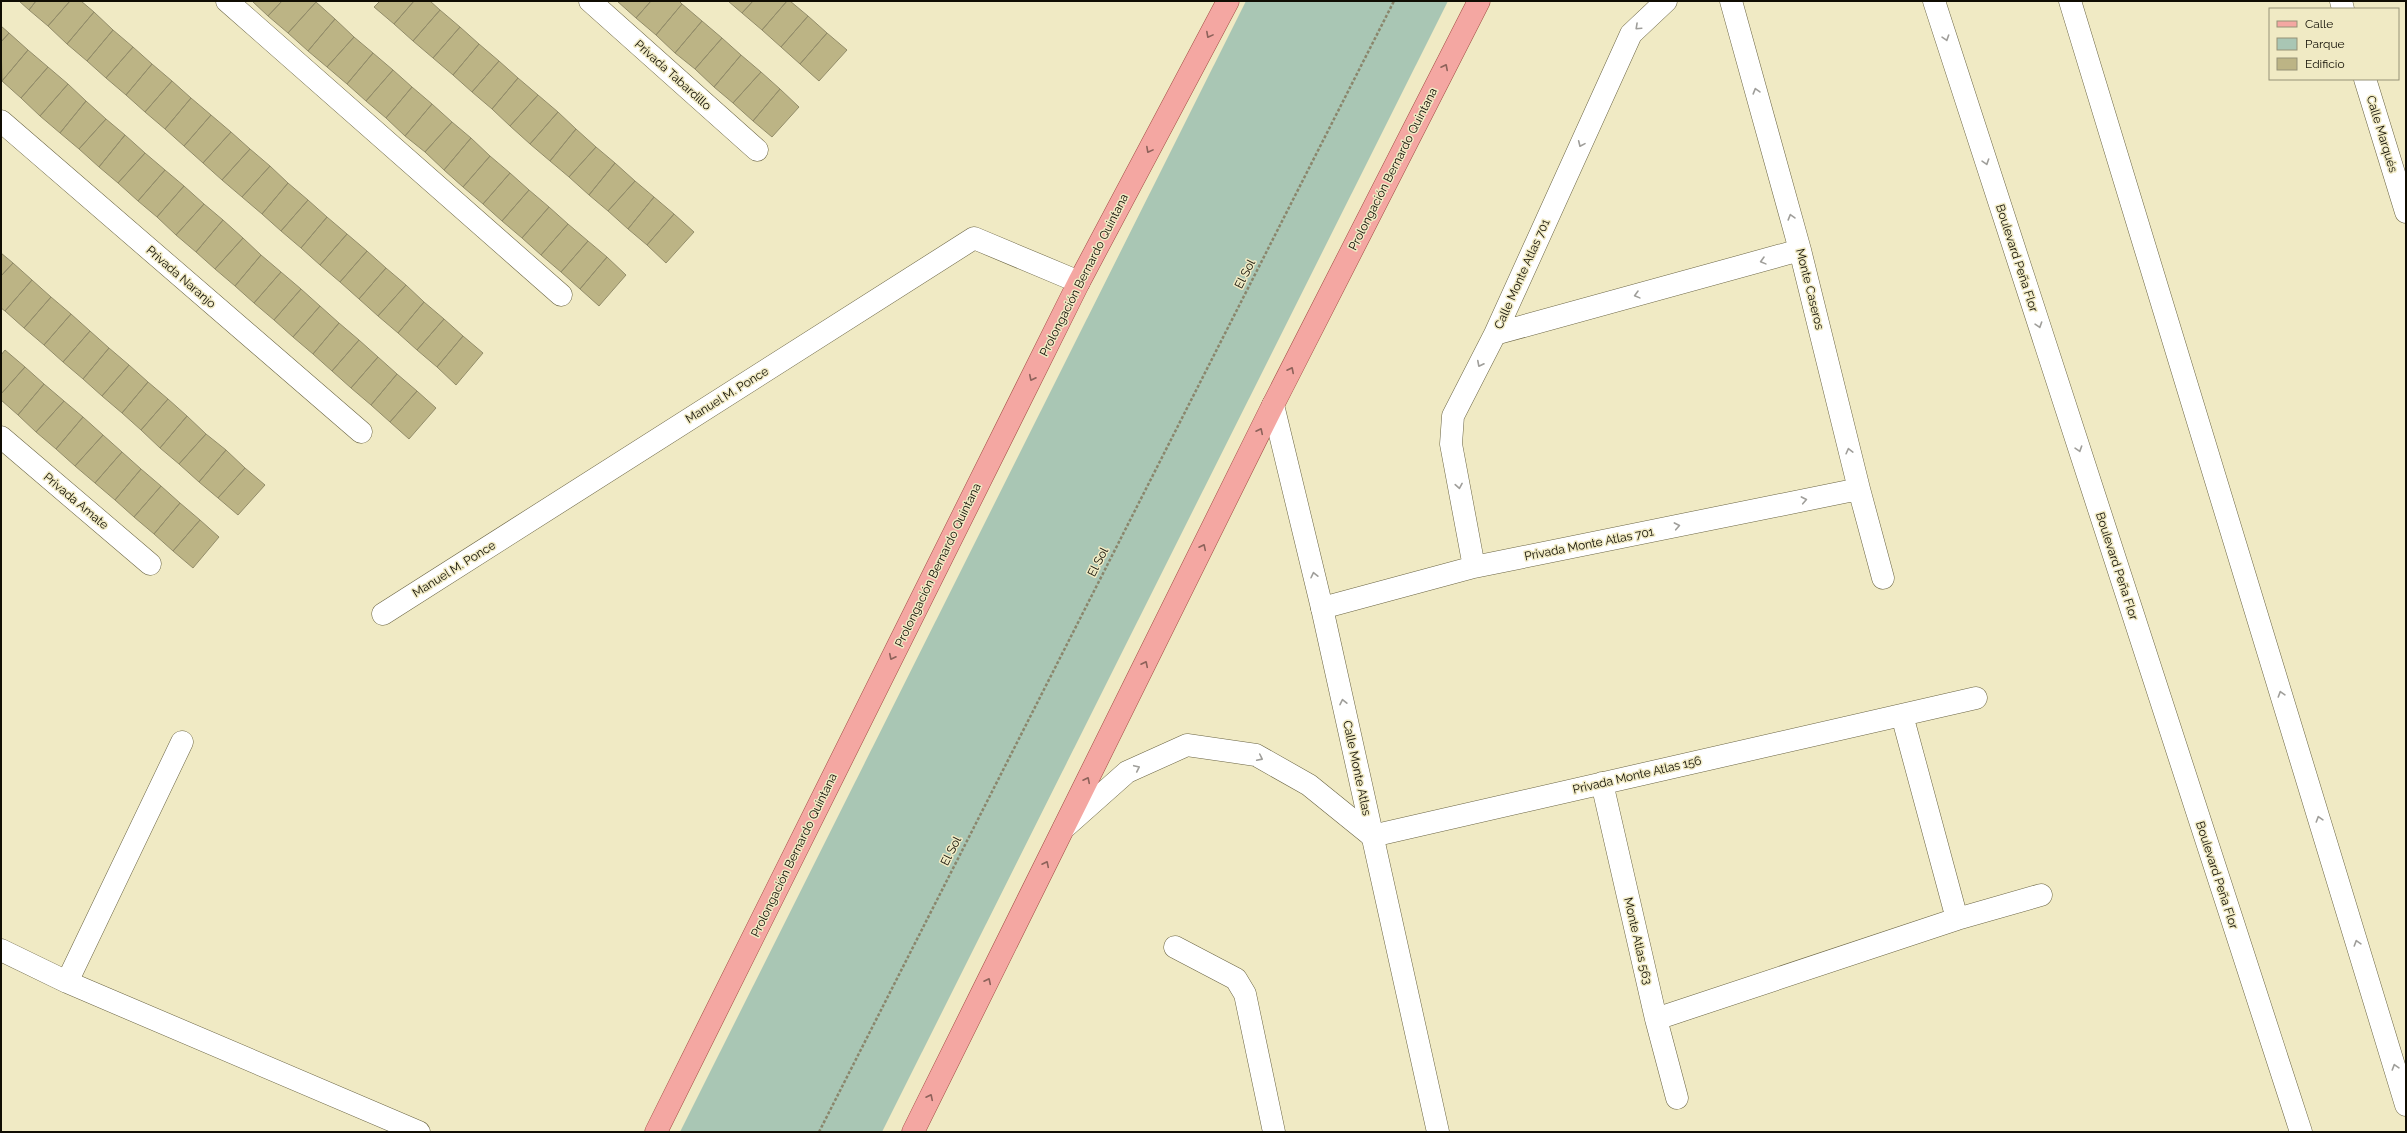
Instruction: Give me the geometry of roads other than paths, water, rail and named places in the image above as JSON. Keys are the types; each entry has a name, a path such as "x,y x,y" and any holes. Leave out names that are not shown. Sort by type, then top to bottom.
{"main road":[{"name":"Prolongación Bernardo Quintana","path":"656,1132 1079,282 1228,1"},
{"name":"Prolongación Bernardo Quintana","path":"913,1132 1273,404 1479,1"}],"street":[{"path":"227,1 561,295"},
{"name":"Privada Tabardillo","path":"590,1 757,150"},
{"name":"Calle Monte Atlas 701","path":"1474,567 1451,444 1453,416 1495,334 1631,34 1666,1"},
{"name":"Monte Caseros","path":"1731,1 1800,250 1859,489 1883,578"},
{"name":"Boulevard Peña Flor","path":"1934,1 2301,1132"},
{"path":"2070,1 2406,1105"},
{"name":"Calle Marqués","path":"2365,80 2406,212"},
{"name":"Privada Naranjo","path":"1,121 361,432"},
{"name":"Manuel M. Ponce","path":"384,614 974,238 1079,282"},
{"path":"1495,334 1800,250"},
{"name":"Calle Monte Atlas","path":"1273,404 1322,608 1438,1132"},
{"name":"Privada Amate","path":"1,437 150,564"},
{"name":"Privada Monte Atlas 701","path":"1322,608 1474,567 1859,489"},
{"name":"Privada Monte Atlas 156","path":"1372,836 1976,698"},
{"path":"1902,715 1957,919"},
{"path":"66,982 182,742"},
{"path":"1064,828 1127,772 1187,744 1256,755 1309,785 1372,836"},
{"name":"Monte Atlas 563","path":"1602,783 1656,1019 1677,1098"},
{"path":"1656,1019 1957,919 2041,895"},
{"path":"1175,947 1236,979 1245,994 1274,1132"},
{"path":"1,950 66,982 419,1132"}]}
